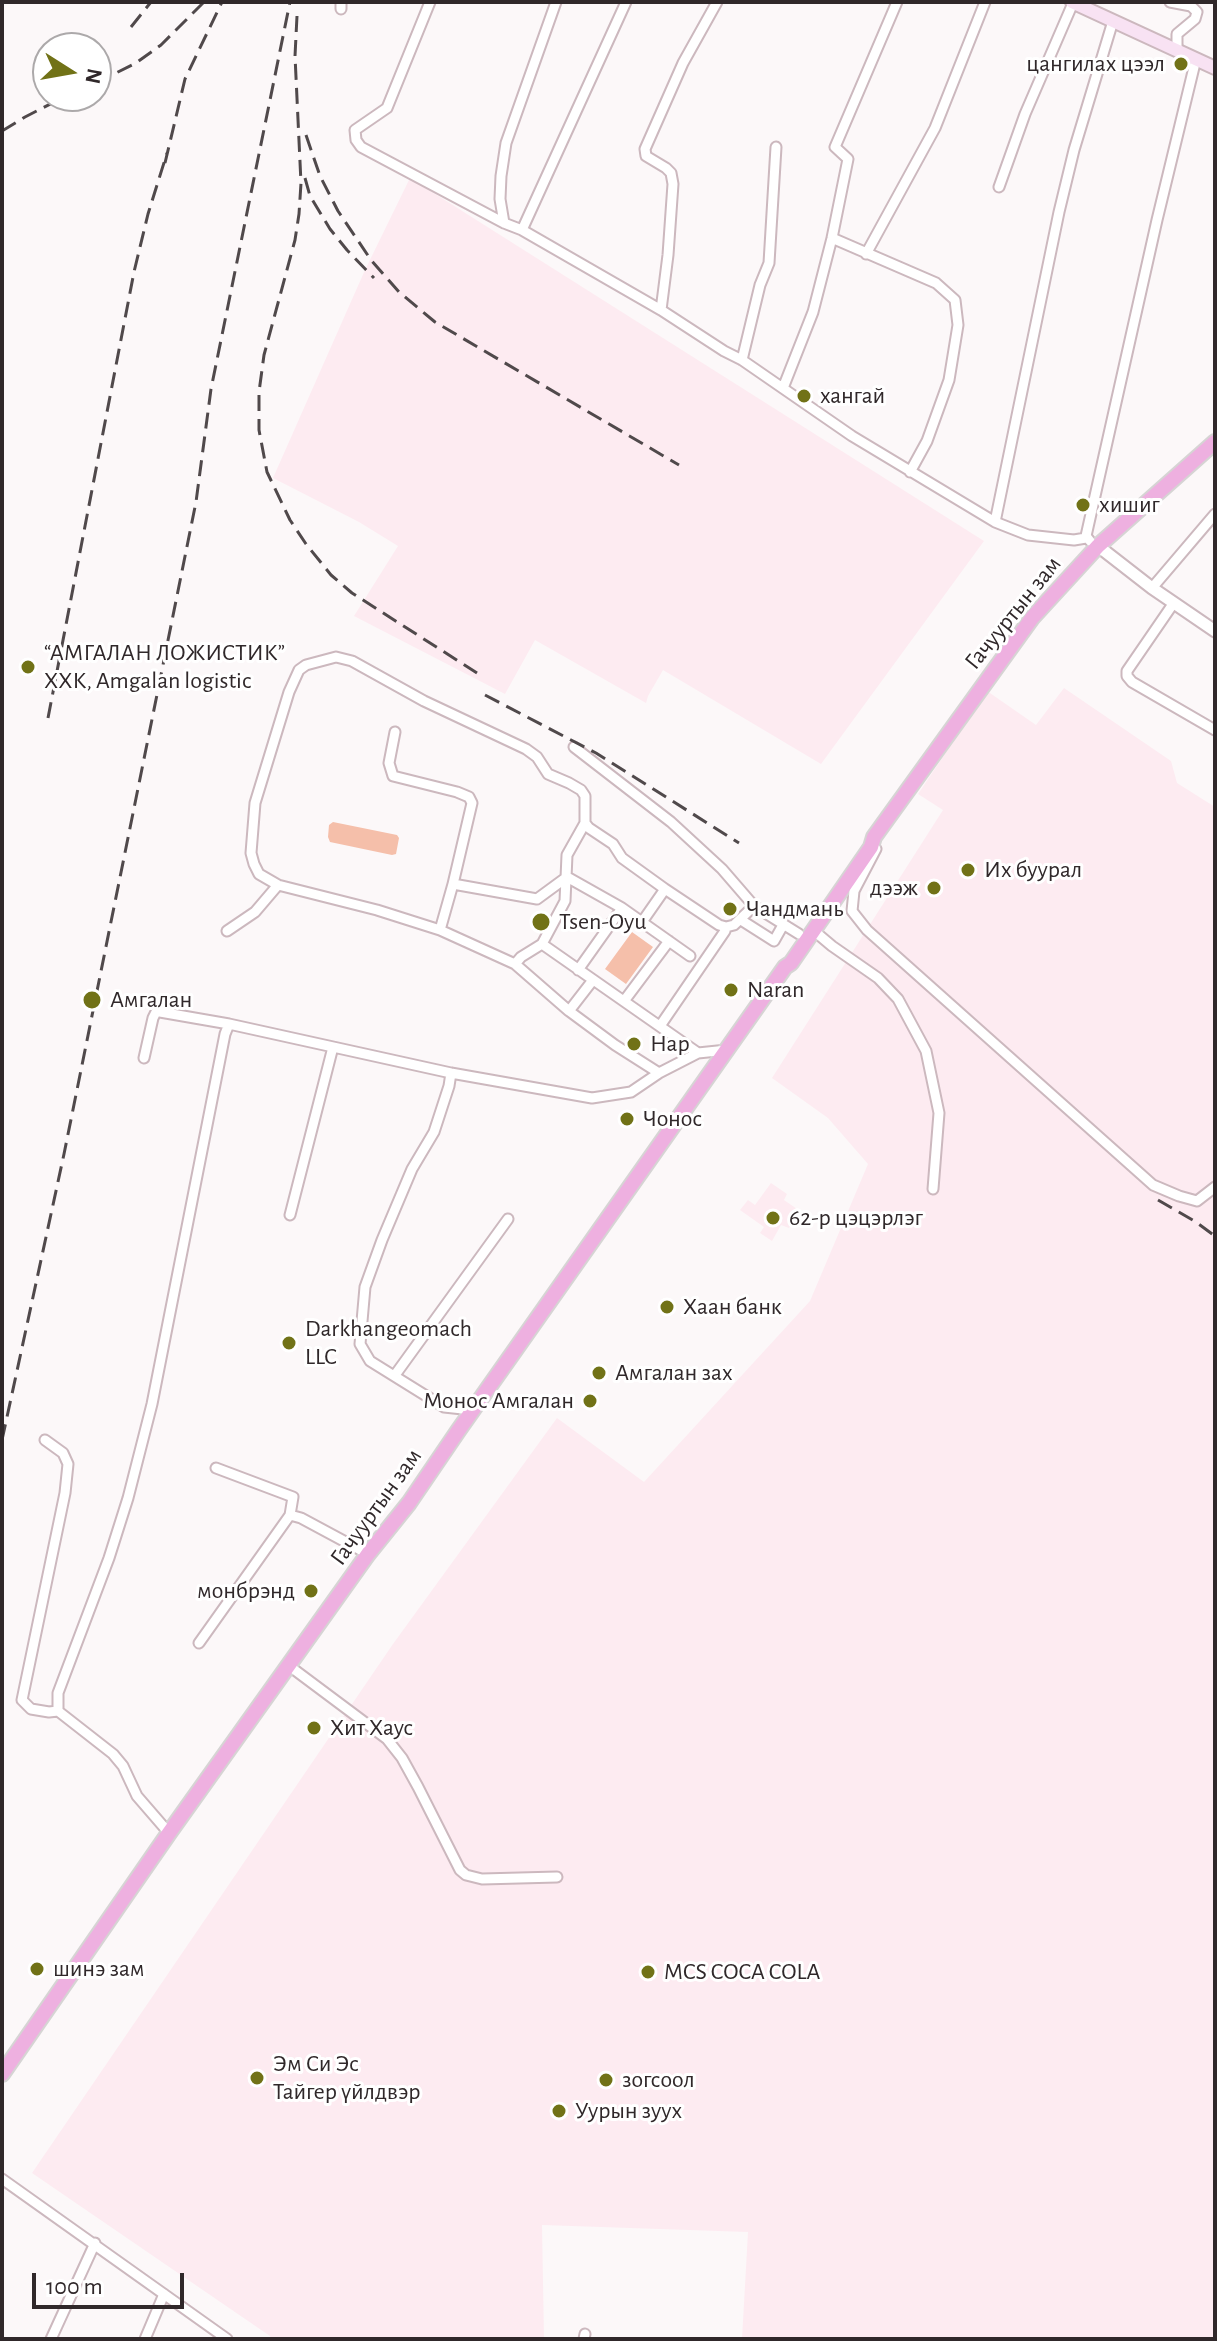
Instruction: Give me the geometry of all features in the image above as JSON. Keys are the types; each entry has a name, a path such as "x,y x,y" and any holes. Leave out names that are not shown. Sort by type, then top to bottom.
{"highway":[{"name":"Гачууртын зам","path":"2,2074 288,1665 409,1503 785,967 791,963 806,932 877,839 1032,618 1092,542 1215,442"}],"main road":[{"path":"1073,2 1215,68"}],"street":[{"path":"430,2 387,108 355,130 361,147 522,230 661,310 742,360 852,436 995,522 1028,535 1092,542 1173,604 1215,631"},
{"path":"504,223 500,187 506,143 556,2"},
{"path":"522,230 626,2"},
{"path":"661,310 673,184 671,173 646,156 645,149 683,63 717,2"},
{"path":"783,388 813,312 832,238 848,159 835,147 897,2"},
{"path":"866,254 935,128 985,2"},
{"path":"999,187 1025,114 1073,2"},
{"path":"1170,2 1191,6 1197,12 1195,19 1177,34 1177,51"},
{"path":"995,522 1059,212 1074,150 1113,21"},
{"path":"1092,542 1157,220 1196,59"},
{"path":"742,360 760,285 769,263 776,147"},
{"path":"832,238 936,283 955,300 958,325 949,380 927,441 910,472"},
{"path":"1152,588 1215,514"},
{"path":"1173,604 1127,671 1127,676 1132,682 1215,730"},
{"path":"515,964 542,944 565,901 567,855 585,823 585,796 581,790 548,774 537,757 526,749 424,701 352,661 336,657 299,670 255,803 251,853 259,874 278,885 377,910 440,930 515,964 569,1011 659,1073"},
{"path":"395,732 389,763 393,776 457,792 469,797 472,803 440,930"},
{"path":"574,747 671,822 722,869 754,906 783,925 806,932 878,978 898,999 926,1051 939,1113 933,1189"},
{"path":"585,823 613,844 622,858 726,927"},
{"path":"877,839 854,891 852,911 867,930 1153,1185 1197,1201 1215,1187"},
{"path":"453,884 537,899 567,877"},
{"path":"567,877 622,908 690,956"},
{"path":"227,931 255,912 278,885"},
{"path":"642,922 665,889"},
{"path":"660,1026 726,927 741,920 754,906"},
{"path":"578,970 622,908"},
{"path":"741,920 774,941 783,925"},
{"path":"624,1001 669,941"},
{"path":"542,944 698,1053"},
{"path":"569,1011 593,980"},
{"path":"144,1058 156,1012 186,1015 451,1073 592,1098 631,1092 698,1053 727,1050"},
{"path":"58,1711 58,1693 109,1558 152,1404 229,1024"},
{"path":"290,1215 333,1047"},
{"path":"451,1073 434,1132 412,1169 365,1287 360,1344 370,1361 444,1407 472,1410"},
{"path":"395,1375 508,1219"},
{"path":"45,1440 63,1453 68,1464 65,1493 22,1700 31,1709 58,1711 113,1754 123,1766 137,1796 169,1833"},
{"path":"199,1643 290,1515 293,1497 216,1468"},
{"path":"290,1515 368,1554"},
{"path":"288,1665 387,1739 402,1758 460,1870 466,1875 482,1879 557,1877"},
{"path":"3,2184 95,2243 214,2335 227,2339"},
{"path":"51,2339 95,2243"},
{"path":"145,2339 164,2294"}],"shaded area":[{"path":"410,178 984,541 821,764 663,670 646,703 535,640 505,694 354,616 398,546 359,522 273,478 365,270"},
{"path":"1064,688 1171,761 1177,783 1215,807 1215,2339 742,2339 748,2232 542,2225 544,2339 271,2339 32,2173 393,1644 557,1418 644,1482 810,1301 868,1164 828,1118 772,1078 943,810 918,794 987,691 1036,725"},
{"path":"333,822 397,835 396,854 330,842 329,825"},
{"path":"632,932 653,947 626,984 605,969"},
{"name":"62-р цэцэрлэг","path":"771,1183 787,1194 784,1200 800,1211 789,1228 781,1225 772,1241 760,1233 764,1227 740,1210 748,1200 755,1205"}],"railway":[{"path":"131,27 151,2"},
{"path":"112,75 161,45 204,2"},
{"path":"165,163 185,79 222,2"},
{"path":"2,1440 64,1154 196,502 211,389 290,2"},
{"path":"297,16 295,56 301,183 299,214 264,355 259,392 259,430 267,472 290,520 331,575 352,593 477,673"},
{"path":"2,131 35,112"},
{"path":"306,135 320,176 338,211 371,260 399,292 435,322 679,465"},
{"path":"48,718 134,272 167,153"},
{"path":"305,178 310,196 330,229 374,278"},
{"path":"485,695 596,753 739,843"},
{"path":"1158,1200 1215,1236"}],"place":[{"name":"цангилах цээл","path":"1181,64"},
{"name":"хангай","path":"804,396"},
{"name":"хишиг","path":"1083,505"},
{"name":"“АМГАЛАН ЛОЖИСТИК” ХХК, Amgalan logistic","path":"28,667"},
{"name":"Их буурал","path":"968,870"},
{"name":"дээж","path":"934,888"},
{"name":"Чандмань","path":"730,909"},
{"name":"Tsen-Oyu","path":"541,922"},
{"name":"Naran","path":"731,990"},
{"name":"Амгалан","path":"92,1000"},
{"name":"Нар","path":"634,1044"},
{"name":"Чонос","path":"627,1119"},
{"name":"62-р цэцэрлэг","path":"773,1218"},
{"name":"Хаан банк","path":"667,1307"},
{"name":"Darkhangeomach LLC","path":"289,1343"},
{"name":"Амгалан зах","path":"599,1373"},
{"name":"Монос Амгалан","path":"590,1401"},
{"name":"монбрэнд","path":"311,1591"},
{"name":"Хит Хаус","path":"314,1728"},
{"name":"шинэ зам","path":"37,1969"},
{"name":"MCS COCA COLA","path":"648,1972"},
{"name":"Эм Си Эс Тайгер үйлдвэр","path":"257,2078"},
{"name":"зогсоол","path":"606,2080"},
{"name":"Уурын зуух","path":"559,2111"}]}
